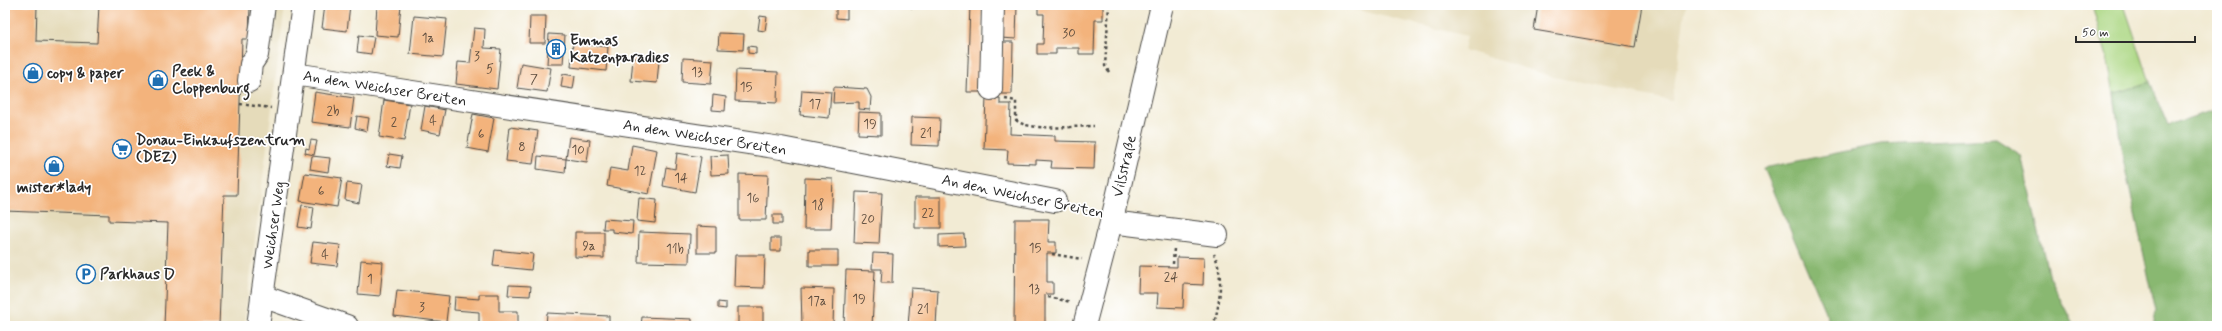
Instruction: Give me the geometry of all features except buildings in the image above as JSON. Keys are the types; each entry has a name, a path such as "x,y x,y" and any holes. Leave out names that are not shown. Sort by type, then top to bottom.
{"street":[{"path":"250,81 251,64 257,55 264,5"},
{"name":"Weichser Weg","path":"258,326 303,5"},
{"path":"993,5 998,94"},
{"name":"Vilsstraße","path":"1086,316 1112,219 1162,5"},
{"name":"An den Weichser Breiten","path":"294,74 781,148 1055,201"},
{"path":"1112,219 1206,233"},
{"path":"262,296 347,326"}],"path":[{"path":"1109,5 1105,66 1109,72"},
{"path":"998,94 1016,101 1016,120 1019,123 1036,127 1094,126"},
{"path":"240,104 289,110"},
{"name":"An den Weichser Breiten","path":"1055,201 1112,219"},
{"path":"1206,233 1220,270 1218,302 1213,326"},
{"path":"1052,254 1100,263"},
{"path":"1048,297 1086,316"}],"shaded area":[{"name":"Donau-Einkaufszentrum (DEZ)","path":"5,5 285,5 244,326 5,326"},
{"path":"1336,5 1686,5 1672,101 1554,77 1464,50 1467,36"}],"green space":[{"path":"2092,5 2124,5 2150,82 2114,94 2107,57"},
{"path":"2150,82 2168,125 2217,109 2217,326 2153,326 2156,311 2122,154 2114,94"},
{"path":"1996,139 2021,155 2049,277 2074,326 1831,326 1764,168 1881,144"}],"place":[{"name":"Emmas Katzenparadies","path":"556,49"},
{"name":"copy & paper","path":"33,73"},
{"name":"Peek & Cloppenburg","path":"158,80"},
{"name":"Donau-Einkaufszentrum (DEZ)","path":"122,149"},
{"name":"mister*lady","path":"54,166"},
{"name":"Parkhaus D","path":"86,274"}]}
